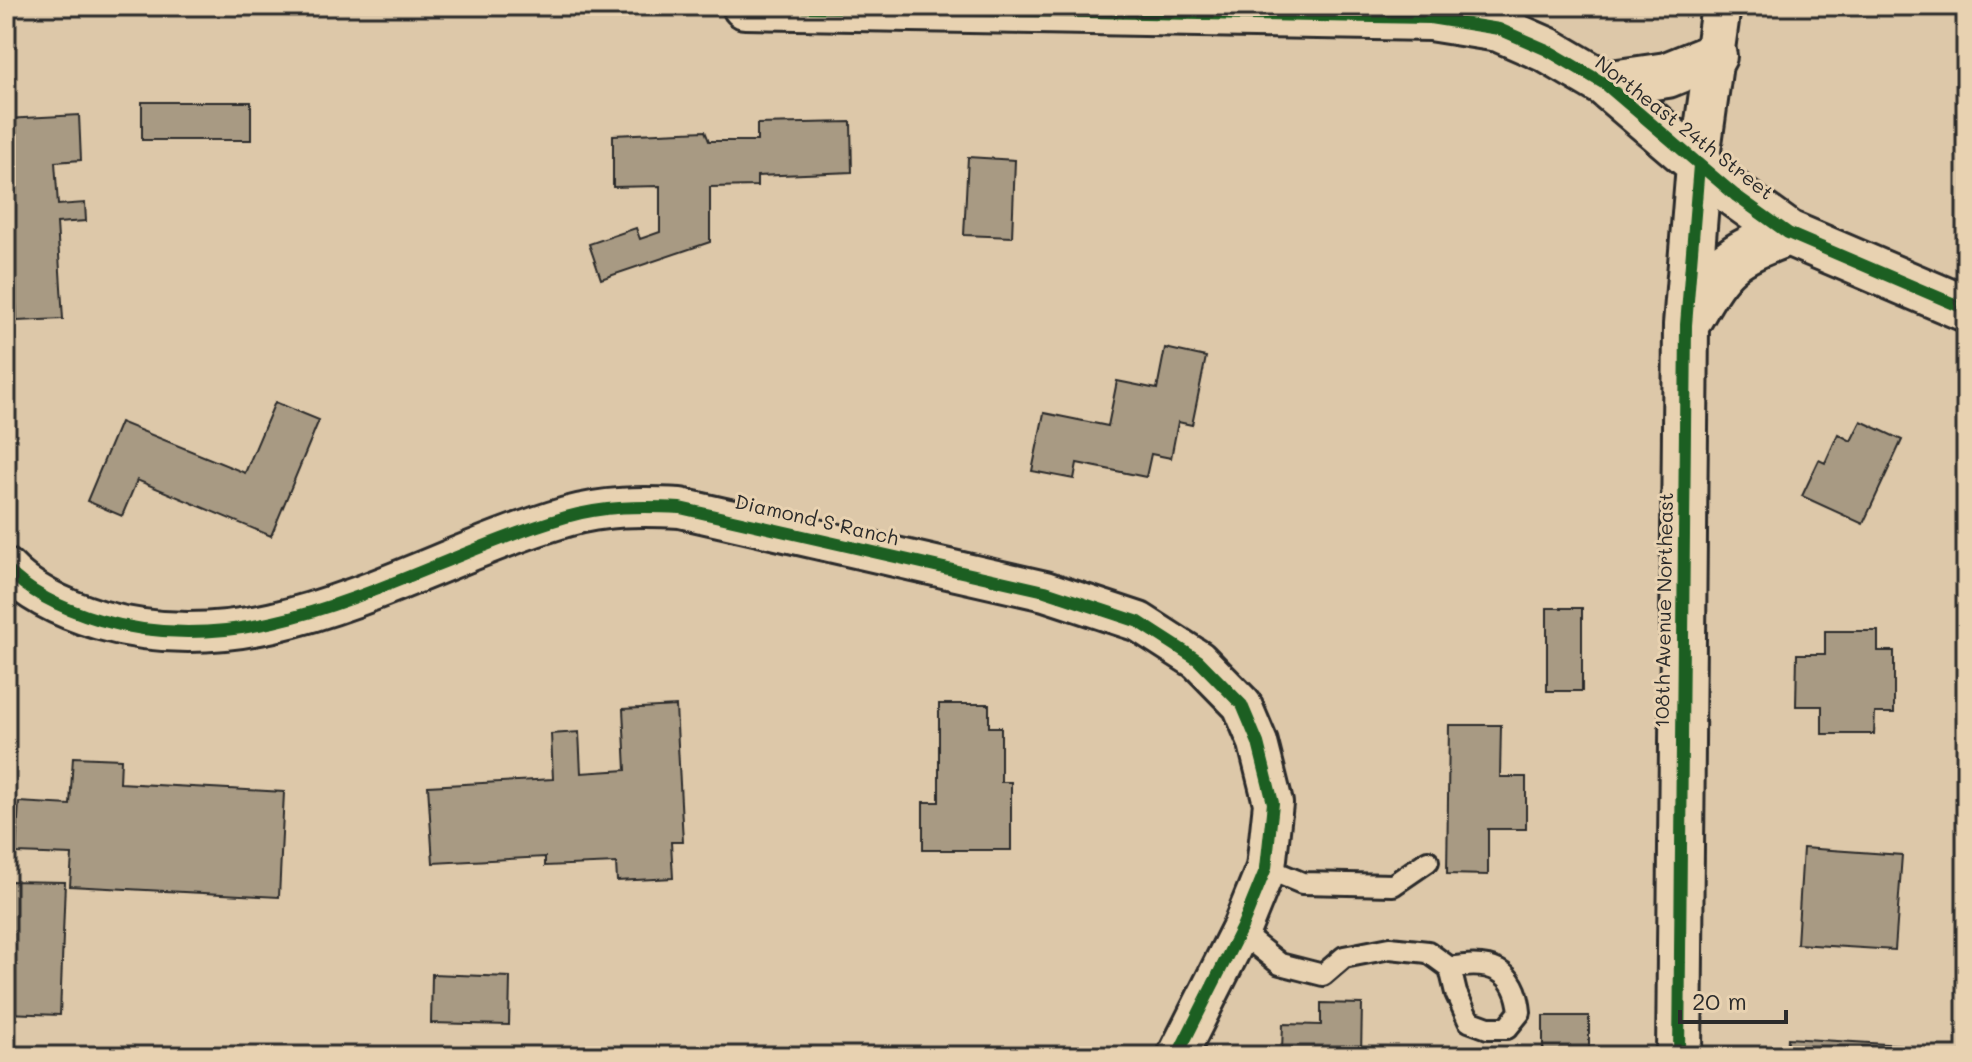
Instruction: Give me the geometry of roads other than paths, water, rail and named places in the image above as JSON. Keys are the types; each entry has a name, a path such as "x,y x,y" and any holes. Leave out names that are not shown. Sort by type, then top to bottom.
{"main road":[{"name":"Northeast 24th Street","path":"745,6 1430,12 1499,29 1547,50 1605,84 1699,165 1788,233 1966,309"},
{"path":"1605,84 1667,75 1714,56"},
{"name":"108th Avenue Northeast","path":"1679,1056 1686,325 1699,165"},
{"path":"1686,325 1715,273 1729,260 1788,233"}],"street":[{"path":"1699,165 1721,6"},
{"name":"Diamond S Ranch","path":"6,568 19,582 74,612 138,631 202,632 279,622 383,590 566,517 625,505 680,508 1045,591 1139,622 1198,660 1242,705 1258,743 1273,803 1266,868 1240,932 1177,1056"}],"lane":[{"path":"1266,868 1302,883 1393,885 1428,861"},
{"path":"1240,932 1280,964 1323,975 1344,957 1390,948 1428,952 1450,968"}]}
